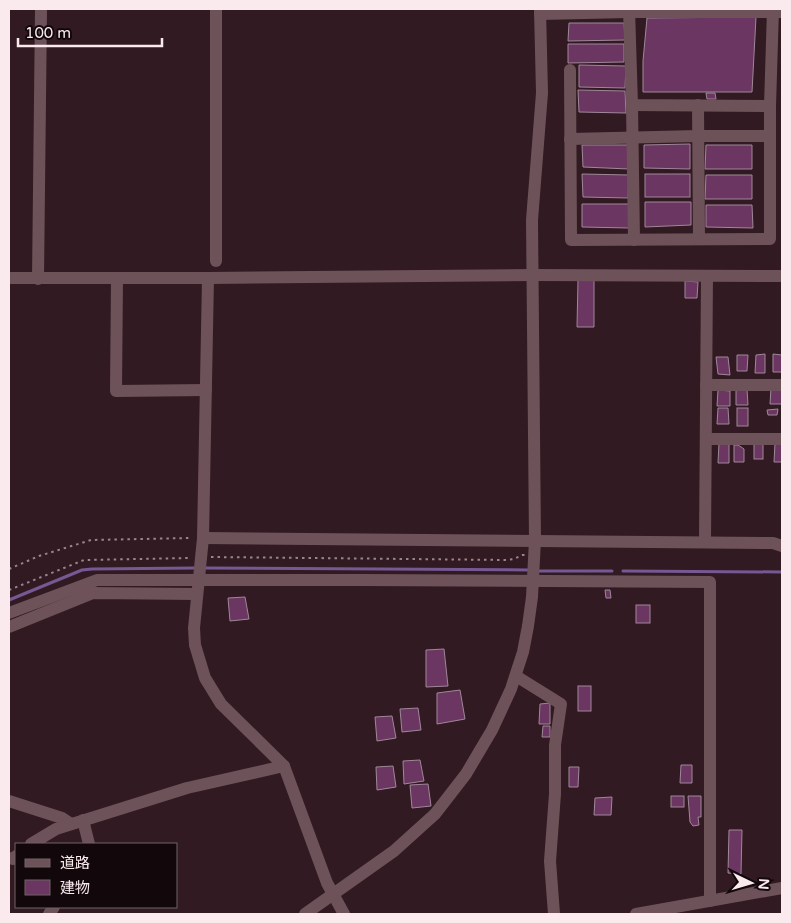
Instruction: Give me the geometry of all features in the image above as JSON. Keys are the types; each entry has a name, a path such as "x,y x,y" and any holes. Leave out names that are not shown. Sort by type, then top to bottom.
{"street":[{"path":"38,279 41,9"},
{"path":"216,9 216,262"},
{"path":"629,10 634,240"},
{"path":"305,914 394,851 435,814 466,774 492,730 511,689 523,652 528,626 535,540 532,220 542,93 540,12 629,10 776,11 777,57 770,106 769,136 770,238 571,240 570,70"},
{"path":"632,105 770,106"},
{"path":"698,105 699,239"},
{"path":"570,139 769,136"},
{"path":"9,278 534,275 782,276"},
{"path":"705,542 707,276"},
{"path":"117,278 116,390 206,390"},
{"path":"208,278 203,538 194,628 195,645 205,678 221,704 284,766 327,884 344,914"},
{"path":"706,385 782,385"},
{"path":"706,439 782,439"},
{"path":"203,538 705,542 773,543 782,546"},
{"path":"9,613 97,580 533,579 710,582 710,900"},
{"path":"9,627 93,593 197,594"},
{"path":"516,676 561,704 555,745 555,794 550,861 554,914"},
{"path":"33,843 56,829 70,824 187,788 284,766"},
{"path":"9,801 62,818 70,824"},
{"path":"83,820 89,843"},
{"path":"636,914 782,888"}],"path":[{"path":"9,568 39,556 91,540 203,538"},
{"path":"9,590 84,560 201,557 506,560 522,555 534,557"}],"building":[{"path":"756,17 752,92 643,92 643,61 647,18"},
{"path":"569,23 624,23 625,40 568,41"},
{"path":"568,44 624,44 624,62 568,63"},
{"path":"579,65 626,66 625,88 579,87"},
{"path":"578,90 625,91 626,113 579,112"},
{"path":"706,93 715,93 716,99 707,99"},
{"path":"690,144 690,169 644,168 644,145"},
{"path":"582,145 628,145 629,169 583,167"},
{"path":"706,145 752,145 752,169 705,169"},
{"path":"582,174 629,175 628,198 583,197"},
{"path":"645,174 690,174 690,197 645,197"},
{"path":"706,175 752,175 752,199 705,199"},
{"path":"645,202 691,202 691,225 645,227"},
{"path":"582,204 629,204 629,228 582,227"},
{"path":"706,205 752,205 753,228 706,227"},
{"path":"578,280 594,280 594,327 577,327"},
{"path":"685,281 698,282 697,298 685,298"},
{"path":"765,354 765,373 755,373 756,355"},
{"path":"773,354 782,355 782,372 773,372"},
{"path":"737,355 748,355 747,371 737,371"},
{"path":"716,357 728,357 730,375 718,374"},
{"path":"771,388 782,388 782,404 770,404"},
{"path":"736,389 747,389 748,405 736,405"},
{"path":"718,390 730,391 730,406 717,406"},
{"path":"718,408 728,408 729,424 717,424"},
{"path":"737,408 748,408 748,426 737,426"},
{"path":"778,409 777,415 768,415 767,410"},
{"path":"719,443 729,444 729,463 718,463"},
{"path":"754,443 763,443 763,459 754,459"},
{"path":"775,443 782,443 782,462 774,462"},
{"path":"734,445 744,449 744,462 734,462"},
{"path":"605,590 610,590 611,598 606,598"},
{"path":"245,597 249,619 230,621 228,598"},
{"path":"636,605 650,605 650,623 636,623"},
{"path":"444,649 448,686 426,687 426,650"},
{"path":"578,686 591,686 591,711 578,711"},
{"path":"460,690 465,719 437,724 437,693"},
{"path":"550,703 550,724 539,724 540,704"},
{"path":"418,708 421,730 402,732 400,709"},
{"path":"392,716 396,738 377,741 375,717"},
{"path":"543,726 550,726 550,737 542,737"},
{"path":"420,760 424,781 404,784 403,761"},
{"path":"681,765 692,765 692,783 680,783"},
{"path":"393,766 396,787 377,790 376,767"},
{"path":"569,767 579,767 578,787 569,787"},
{"path":"428,784 431,806 412,808 410,785"},
{"path":"671,796 684,796 684,807 671,807"},
{"path":"688,796 701,796 701,817 698,817 699,825 693,826 690,822"},
{"path":"612,797 611,815 594,815 595,798"},
{"path":"729,830 742,830 741,874 728,873"}],"waterway":[{"path":"9,600 82,570 194,568"},
{"path":"206,568 531,570"},
{"path":"537,571 612,571"},
{"path":"623,571 782,572"}]}
